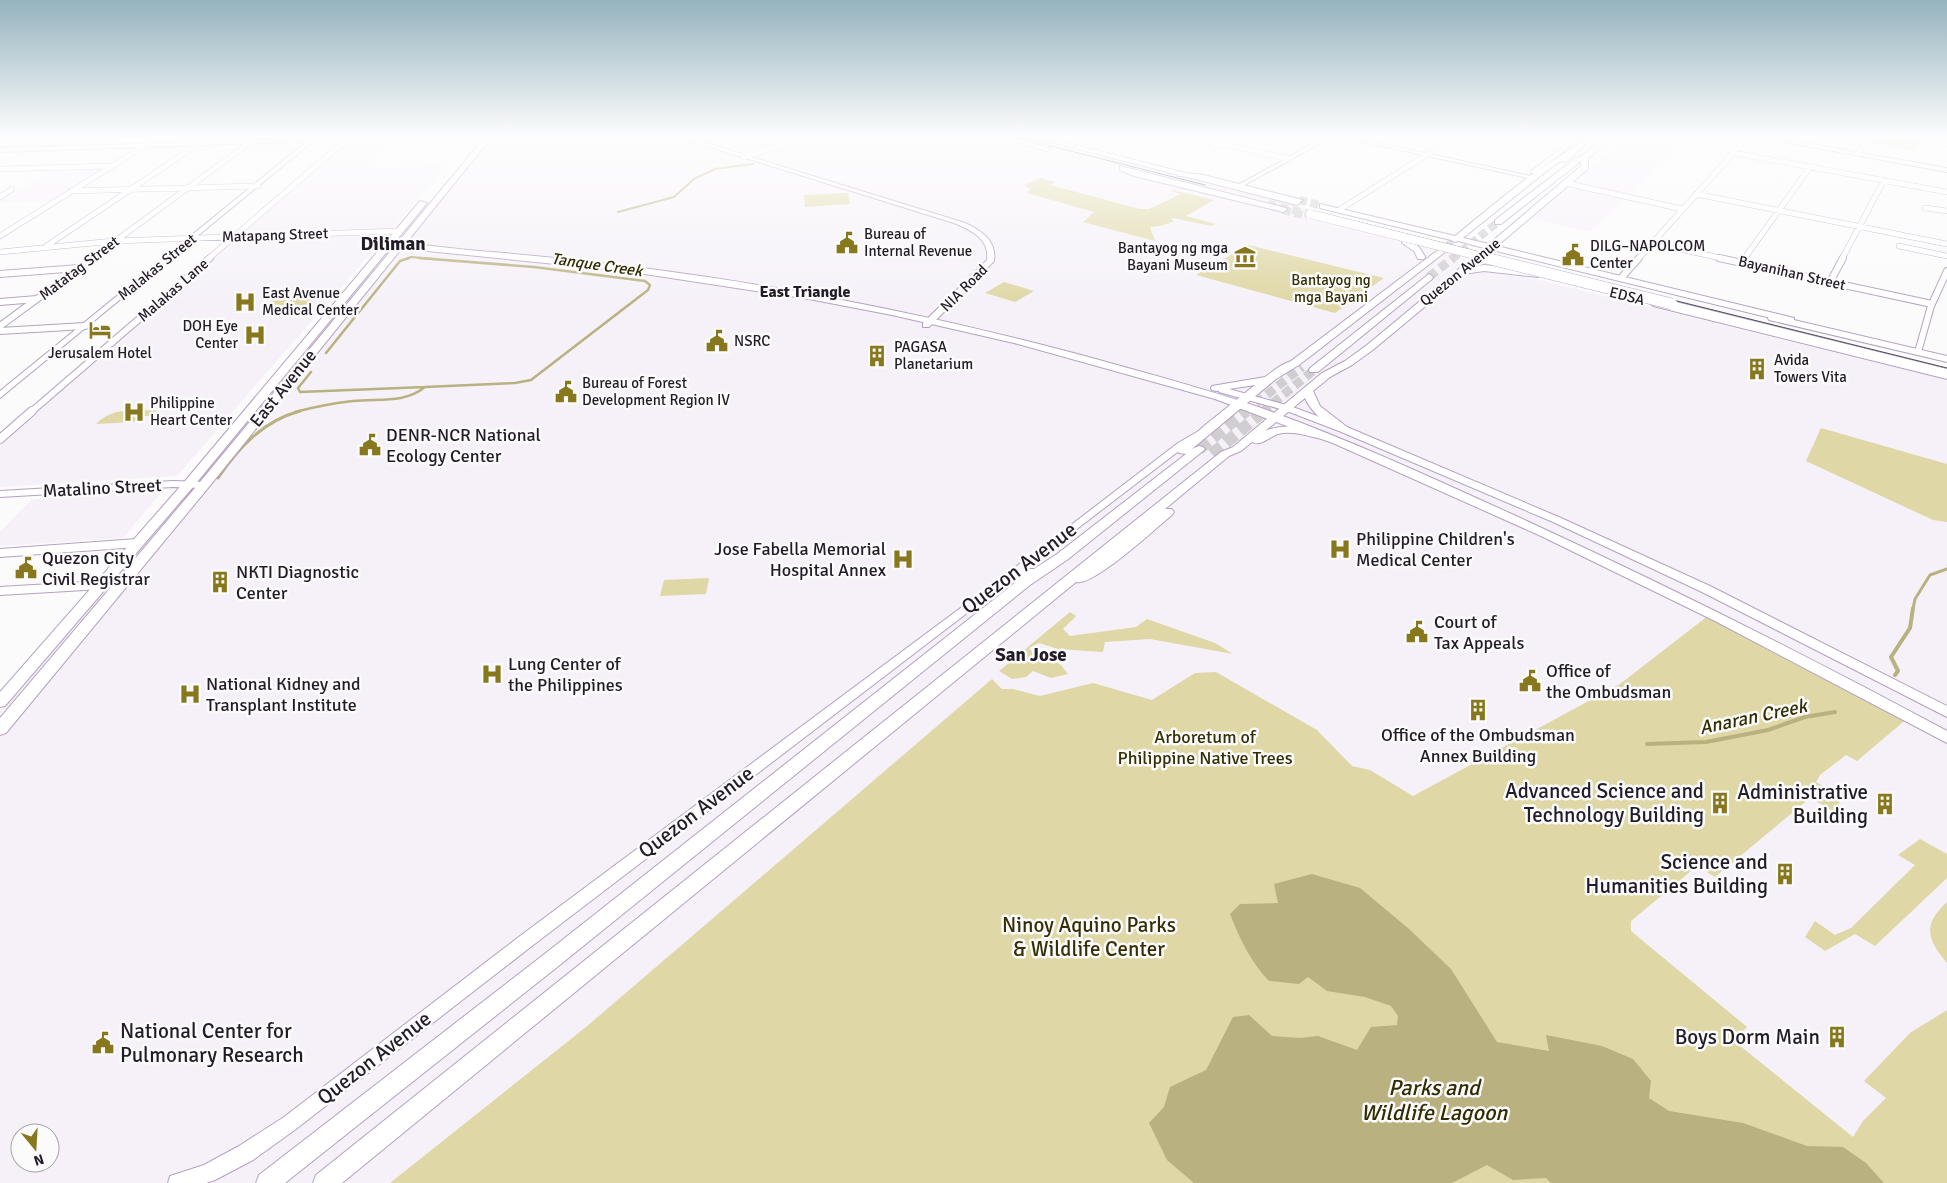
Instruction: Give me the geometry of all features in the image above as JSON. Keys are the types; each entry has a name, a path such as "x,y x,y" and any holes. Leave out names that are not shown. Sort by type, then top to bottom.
{"highway":[{"path":"1263,193 1298,201"},
{"name":"EDSA","path":"1321,207 1947,372"},
{"name":"EDSA","path":"1308,215 1675,300 1947,359"}],"main road":[{"name":"East Avenue","path":"0,729 204,485 394,245 400,231 432,193"},
{"name":"East Avenue","path":"0,702 440,193"},
{"path":"1215,193 1283,210"},
{"path":"1267,193 1298,201"},
{"name":"Quezon Avenue","path":"1452,238 1463,226 1506,193"},
{"name":"Quezon Avenue","path":"1452,238 1511,193"},
{"name":"Quezon Avenue","path":"1488,220 1522,193"},
{"name":"Quezon Avenue","path":"1498,222 1535,193"},
{"name":"Quezon Avenue","path":"1326,375 1331,366 1472,258 1546,193"},
{"name":"Quezon Avenue","path":"1486,246 1504,236 1554,193"},
{"name":"EDSA","path":"1321,207 1596,271 1878,343"},
{"path":"1330,222 1347,219 1349,216 1342,211"},
{"name":"EDSA","path":"1308,215 1405,241 1438,247 1472,258 1947,376"},
{"path":"1341,224 1438,247 1486,246"},
{"path":"1422,229 1446,229 1463,226"},
{"path":"1504,236 1516,245 1577,267"},
{"path":"1405,241 1417,248 1420,257"},
{"path":"394,245 540,252 644,263 728,275 935,320 1242,401 1287,408 1411,457 1557,520 1706,589 1947,712"},
{"path":"394,245 531,258 766,288 1038,338 1216,388 1276,417 1398,467 1554,538 1792,655 1947,738"},
{"path":"394,245 656,276 935,320 1013,345 1212,402 1226,414"},
{"name":"Quezon Avenue","path":"1284,368 1289,361 1345,315 1420,257 1438,247"},
{"name":"Quezon Avenue","path":"1208,428 1284,368 1295,363 1438,247"},
{"path":"531,258 540,252"},
{"name":"Quezon Avenue","path":"1052,593 1097,570 1236,454 1326,375 1340,370 1459,272 1472,258"},
{"path":"1459,272 1484,268 1539,274"},
{"path":"1582,285 1600,282 1601,276 1596,271"},
{"name":"Quezon Avenue","path":"1302,367 1424,276 1314,370"},
{"path":"1614,293 1611,288 1621,278"},
{"path":"1216,388 1250,384 1272,377"},
{"path":"1308,390 1311,403 1316,410 1343,429"},
{"path":"1236,454 1263,435 1277,431 1299,430 1326,437"},
{"name":"Quezon Avenue","path":"270,1180 549,962 1042,560 1062,557 1199,449"},
{"name":"Quezon Avenue","path":"324,1183 1052,593 1079,560 1212,454"},
{"path":"1398,467 1411,457"}],"street":[{"path":"0,236 68,193"},
{"path":"45,247 124,193"},
{"name":"Matatag Street","path":"0,326 114,241 183,193"},
{"name":"Malakas Street","path":"0,395 249,193"},
{"name":"Malakas Lane","path":"0,439 284,193"},
{"name":"NIA Road","path":"863,193 956,222 971,228 990,244 992,249 990,261 935,320"},
{"name":"NIA Road","path":"867,193 970,224 991,237 999,250 993,267 935,320"},
{"path":"1342,211 1369,193"},
{"path":"1608,193 1682,209"},
{"path":"1742,262 1792,193"},
{"path":"1830,282 1877,193"},
{"path":"1621,278 1696,194 1947,244"},
{"path":"1925,208 1947,211"},
{"name":"Matapang Street","path":"0,252 114,241 400,231"},
{"name":"Bayanihan Street","path":"1652,242 1932,304"},
{"path":"1899,246 1947,256"},
{"path":"0,274 80,268"},
{"path":"1918,352 1932,304 1947,271"},
{"path":"0,302 38,299"},
{"path":"0,331 85,326"},
{"name":"Quezon Avenue","path":"177,1183 208,1173 246,1153 290,1123 557,917 997,585 1042,560 1181,445 1208,428"},
{"name":"Matalino Street","path":"0,494 189,484 204,485"},
{"path":"0,553 137,543"},
{"path":"0,591 101,585"}],"shaded area":[{"path":"13,193 64,193 52,201 0,203 0,201"},
{"path":"288,193 423,193 392,229 242,234"},
{"path":"438,193 1246,193 1460,247 1450,255 1520,275 1947,380 1947,1183 0,1183 0,711 259,405 284,378"},
{"path":"1563,193 1628,193 1626,196 1628,196 1590,232 1533,219"},
{"path":"388,233 177,476 0,487 0,441 94,363 236,237"},
{"path":"162,492 123,538 0,546 0,532 32,499"}],"green space":[{"path":"848,193 850,204 805,207 804,195"},
{"path":"1028,193 1081,193 1140,209 1149,209 1181,194 1178,193 1186,193 1214,200 1186,216 1216,224 1211,226 1173,218 1171,219 1174,221 1161,226 1150,227 1155,241 1083,222 1094,212"},
{"name":"Bantayog ng mga Bayani","path":"1248,245 1384,278 1335,313 1196,275"},
{"path":"1004,282 1034,291 1015,302 985,293"},
{"path":"318,295 309,305 265,306 277,296"},
{"path":"154,410 158,413 155,416 140,416 134,422 96,424 116,412"},
{"path":"1821,428 1947,464 1947,522 1933,520 1806,461"},
{"path":"709,578 706,594 660,596 664,580"},
{"path":"1070,612 1076,616 1063,629 1070,636 1136,627 1147,619 1215,643 1233,654 1150,639 1105,642 1103,652 1058,649 1039,643 1029,648 1036,657 1045,655 1060,664 1068,674 1051,678 1033,671 1026,677 1012,679 999,671"},
{"name":"Ninoy Aquino Parks & Wildlife Center","path":"1709,615 1908,718 1857,761 1846,755 1820,775 1816,782 1842,797 1835,812 1810,798 1715,877 1697,866 1631,921 1631,931 1747,1027 1734,1041 1853,1137 1863,1121 1886,1098 1864,1081 1910,1033 1947,1010 1947,1183 390,1183 586,1027 992,679 1002,689 1013,689 1040,696 1093,683 1152,700 1195,673 1216,672 1317,730 1352,766 1370,770 1413,796 1620,684"},
{"path":"1920,839 1947,854 1947,878 1875,946 1855,934 1825,951 1805,937 1815,921 1835,935 1851,928 1915,865 1898,855"},
{"path":"1947,902 1947,963 1931,939 1930,931 1934,917"}],"water":[{"name":"Parks and Wildlife Lagoon","path":"1312,874 1360,888 1409,929 1451,969 1497,1042 1549,1051 1546,1035 1602,1046 1633,1059 1651,1081 1649,1098 1669,1111 1743,1123 1807,1146 1843,1147 1866,1163 1884,1183 1551,1183 1546,1178 1513,1180 1487,1165 1452,1183 1194,1183 1167,1160 1149,1123 1164,1107 1170,1087 1206,1070 1233,1017 1249,1015 1272,1036 1300,1038 1318,1036 1357,1050 1371,1027 1397,1025 1398,1016 1391,1006 1365,997 1327,991 1308,977 1299,984 1269,981 1256,966 1246,949 1230,914 1240,904 1278,903 1274,884"}],"waterway":[{"name":"Tanque Creek","path":"618,212 674,197 678,193"},
{"name":"Tanque Creek","path":"406,259 411,257 435,259"},
{"name":"Tanque Creek","path":"419,258 534,267 645,281 650,285 648,290 531,380 515,383 425,387"},
{"name":"Tanque Creek","path":"326,353 400,261 406,259"},
{"name":"Tanque Creek","path":"311,372 298,388 300,392 425,387"},
{"name":"Tanque Creek","path":"295,412 346,402 400,398 425,387"},
{"name":"Tanque Creek","path":"218,478 234,456 263,428 287,415 300,411"},
{"name":"Anaran Creek","path":"1913,609 1915,599 1930,575 1947,569"},
{"name":"Anaran Creek","path":"1895,675 1898,671 1891,657 1910,628 1913,608"},
{"name":"Anaran Creek","path":"1647,744 1706,742 1768,730 1805,717 1835,712"}],"tunnel":[{"path":"1299,200 1323,206"},
{"path":"1268,204 1310,214"},
{"path":"1283,210 1307,216"},
{"path":"1452,259 1498,222"},
{"path":"1446,247 1455,240"},
{"path":"1429,277 1453,258"},
{"path":"1245,412 1302,367"},
{"path":"1262,412 1314,370"},
{"path":"1199,449 1246,411"},
{"path":"1212,454 1264,411"}],"tram line":[{"path":"1314,211 1947,368"}],"place":[{"name":"Bureau of Internal Revenue","path":"847,243"},
{"name":"DILG–NAPOLCOM Center","path":"1573,255"},
{"name":"Bantayog ng mga Bayani Museum","path":"1245,257"},
{"name":"East Avenue Medical Center","path":"245,302"},
{"name":"Jerusalem Hotel","path":"100,330"},
{"name":"DOH Eye Center","path":"255,335"},
{"name":"NSRC","path":"717,341"},
{"name":"PAGASA Planetarium","path":"877,356"},
{"name":"Avida Towers Vita","path":"1757,369"},
{"name":"Bureau of Forest Development Region IV","path":"566,392"},
{"name":"Philippine Heart Center","path":"134,412"},
{"name":"DENR-NCR National Ecology Center","path":"370,445"},
{"name":"Philippine Children's Medical Center","path":"1340,549"},
{"name":"Jose Fabella Memorial Hospital Annex","path":"903,559"},
{"name":"Quezon City Civil Registrar","path":"26,568"},
{"name":"NKTI Diagnostic Center","path":"220,582"},
{"name":"Court of Tax Appeals","path":"1417,632"},
{"name":"Lung Center of the Philippines","path":"492,674"},
{"name":"Office of the Ombudsman","path":"1530,681"},
{"name":"National Kidney and Transplant Institute","path":"190,694"},
{"name":"Office of the Ombudsman Annex Building","path":"1478,710"},
{"name":"Advanced Science and Technology Building","path":"1720,803"},
{"name":"Administrative Building","path":"1885,804"},
{"name":"Science and Humanities Building","path":"1785,874"},
{"name":"Boys Dorm Main","path":"1837,1037"},
{"name":"National Center for Pulmonary Research","path":"103,1043"}],"district":[{"name":"Diliman","path":"393,243"},
{"name":"East Triangle","path":"805,291"},
{"name":"San Jose","path":"1031,654"}],"park label":[{"name":"Arboretum of Philippine Native Trees","path":"1205,748"}]}
